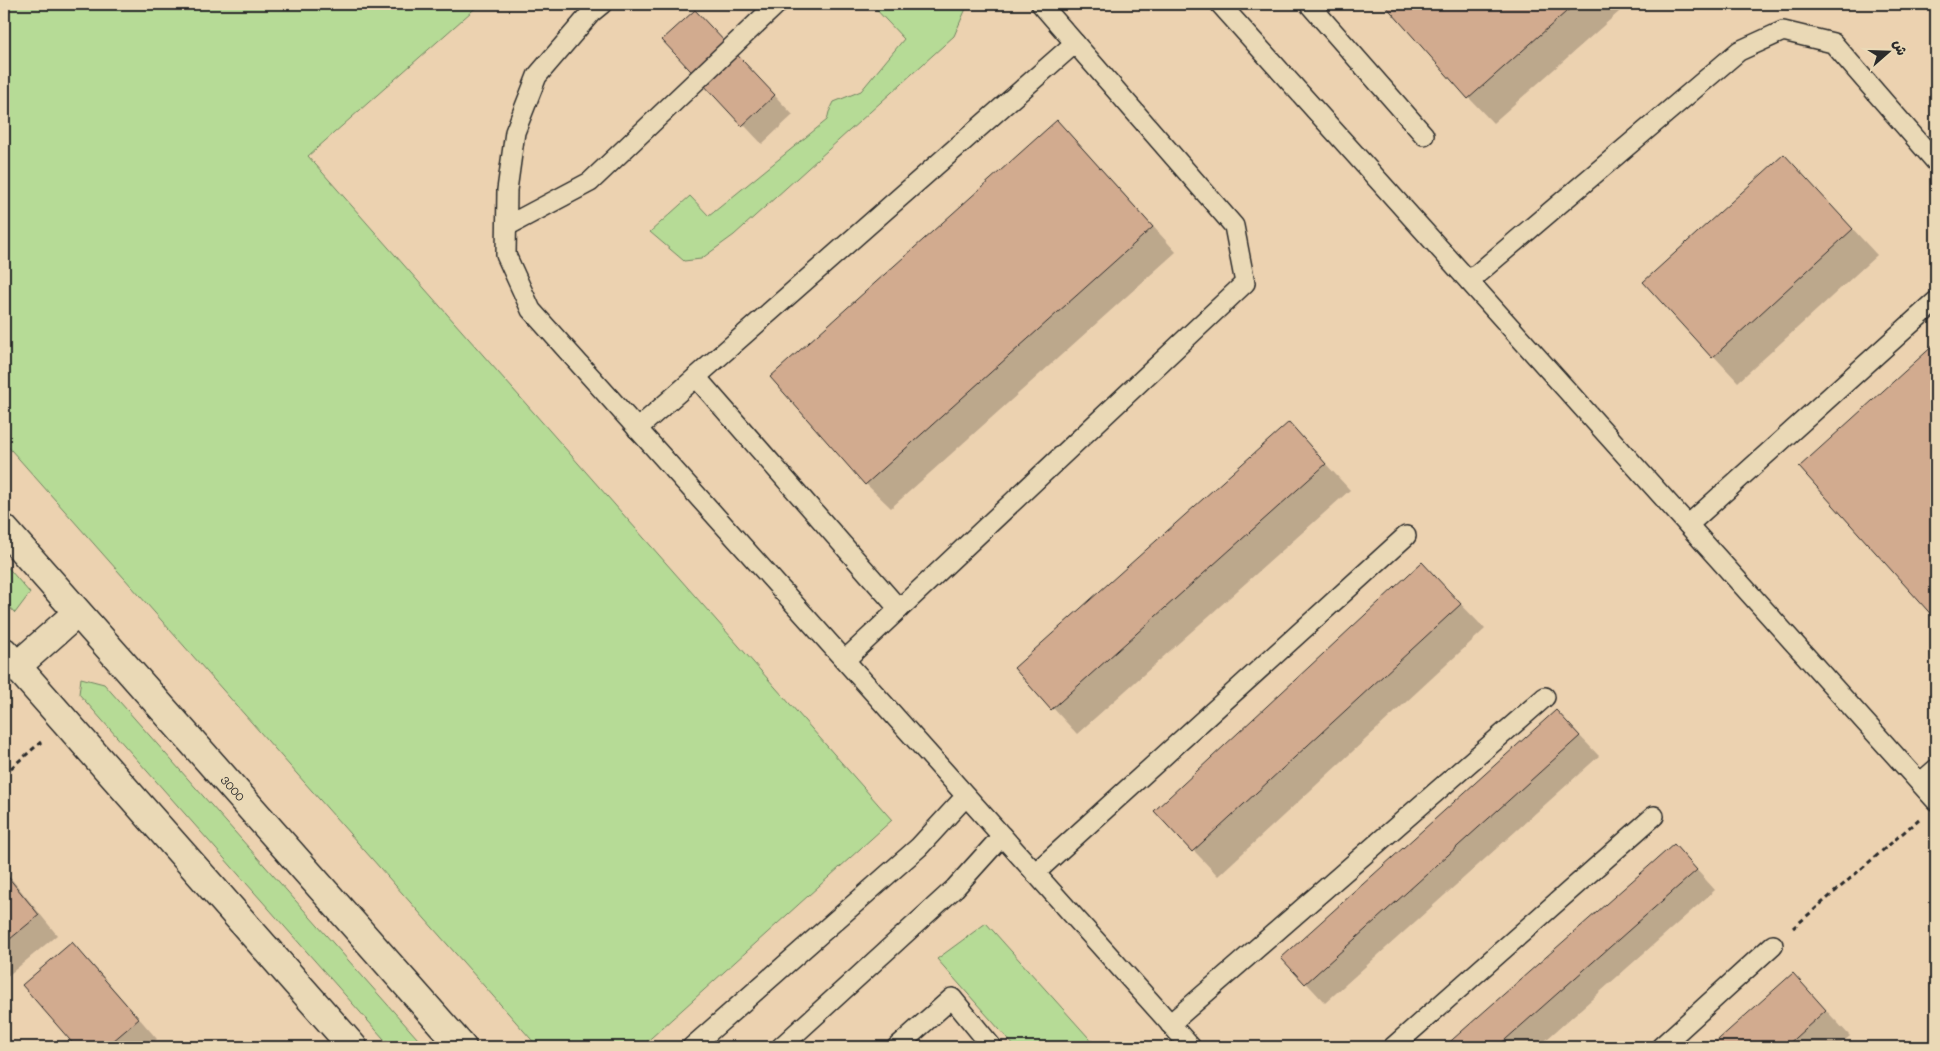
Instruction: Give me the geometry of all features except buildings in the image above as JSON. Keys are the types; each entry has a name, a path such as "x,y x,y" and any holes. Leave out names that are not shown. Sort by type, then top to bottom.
{"street":[{"name":"3000","path":"4,530 462,1047"},
{"path":"77,613 10,659 353,1047"}],"lane":[{"path":"602,4 591,13 537,76 515,132 507,190 506,255 531,310 1191,1047"},
{"path":"507,226 590,182 777,4"},
{"path":"845,660 1245,283 1234,226 1041,4"},
{"path":"1220,4 1936,801"},
{"path":"1309,4 1424,135"},
{"path":"1468,281 1739,51 1783,31 1832,43 1936,162"},
{"path":"637,429 1075,43"},
{"path":"1688,525 1936,301"},
{"path":"696,377 899,609"},
{"path":"1035,873 1406,536"},
{"path":"1170,1024 1545,697"},
{"path":"1920,783 1936,769"},
{"path":"692,1047 919,848 966,796"},
{"path":"1393,1047 1654,816"},
{"path":"781,1047 955,888 1002,836"},
{"path":"1662,1047 1773,945"},
{"path":"896,1047 952,998 992,1047"}],"path":[{"path":"4,774 42,741"},
{"path":"1773,945 1921,817"}],"green space":[{"path":"4,4 480,4 308,156 892,820 641,1047 538,1047 4,442"},
{"path":"871,4 968,4 954,36 734,235 701,259 684,261 650,232 690,196 709,216 827,120 834,102 861,91 904,39"},
{"path":"4,563 30,593 15,613 4,601"},
{"path":"81,678 104,684 425,1047 391,1047 79,694"},
{"path":"986,923 1097,1047 1015,1047 937,959"}]}
